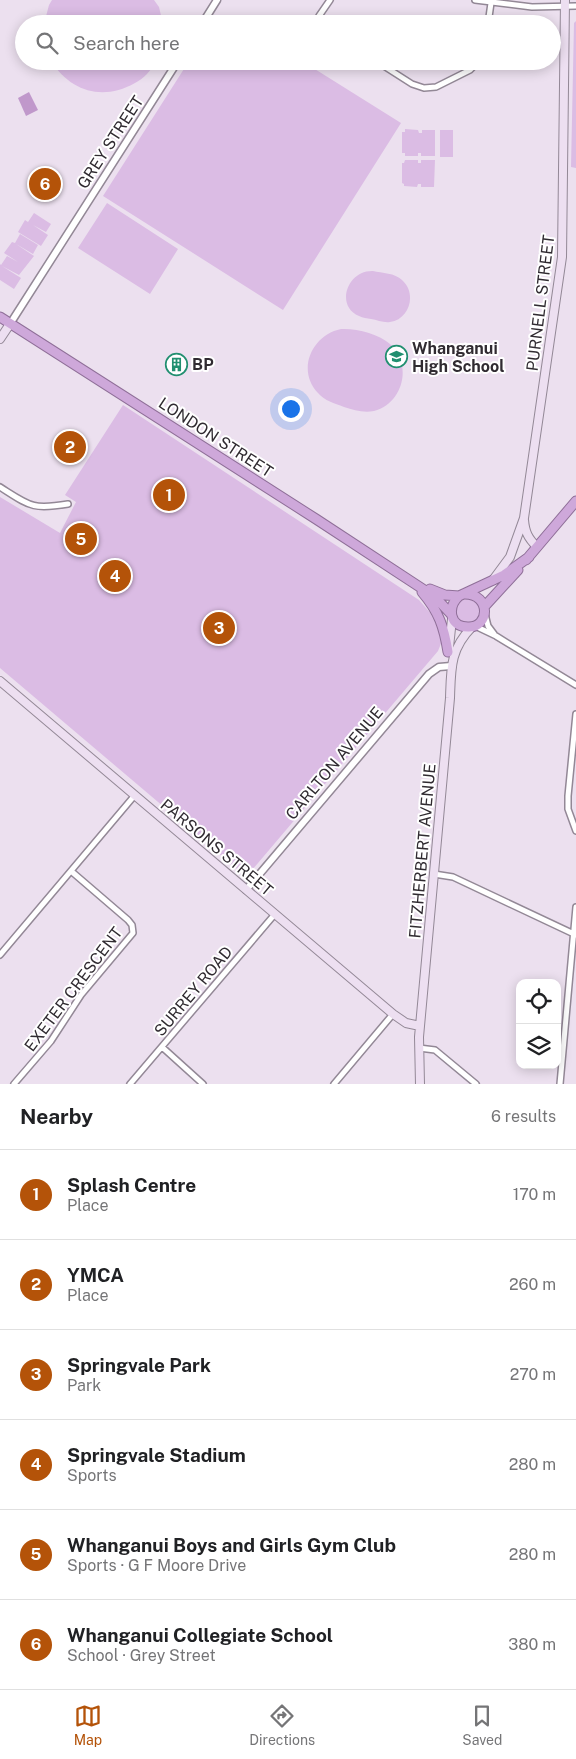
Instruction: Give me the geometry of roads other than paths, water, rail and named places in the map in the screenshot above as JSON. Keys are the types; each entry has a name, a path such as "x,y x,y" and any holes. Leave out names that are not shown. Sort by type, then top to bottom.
{"highway":[{"name":"LONDON STREET","path":"0,318 311,515 435,597 452,616"},
{"path":"529,557 512,570 491,582 462,595 452,604 452,616 456,623 464,627 473,626 480,622 485,609 576,502"},
{"name":"LONDON STREET","path":"415,585 445,595 462,595"},
{"path":"415,585 429,601 442,622 448,652"},
{"path":"462,595 471,594 479,598 485,609"}],"main road":[{"name":"PURNELL STREET","path":"491,582 510,557 524,518 562,257 565,3"},
{"name":"GREY STREET","path":"0,339 10,324"},
{"name":"PURNELL STREET","path":"524,518 528,538 537,547"},
{"path":"451,666 448,652 452,616"},
{"name":"FITZHERBERT AVENUE","path":"420,1084 420,1026 450,698 451,666 458,644 473,626"},
{"name":"PARSONS STREET","path":"0,681 393,1014 406,1023 420,1026"}],"street":[{"path":"208,15 217,0"},
{"path":"320,15 330,0"},
{"path":"475,0 532,7 565,3 576,6"},
{"path":"489,15 491,3"},
{"name":"GREY STREET","path":"10,324 172,70"},
{"path":"390,70 412,84 424,88 436,87 470,70"},
{"path":"0,487 28,505 47,507 68,504"},
{"path":"485,609 490,630 496,636"},
{"path":"473,626 496,636 576,685"},
{"name":"CARLTON AVENUE","path":"246,890 429,674 439,667 451,666"},
{"path":"576,714 568,809 576,832"},
{"path":"0,955 135,796"},
{"name":"EXETER CRESCENT","path":"14,1084 50,1041 81,995 133,933 132,925 128,920 71,871"},
{"path":"434,874 453,878 575,935"},
{"path":"560,1084 575,935 576,907"},
{"name":"SURREY ROAD","path":"130,1084 275,914"},
{"path":"334,1084 393,1014"},
{"path":"162,1047 203,1084"},
{"path":"420,1048 435,1050 476,1084"}],"place":[{"name":"Whanganui Collegiate School","path":"45,184"},
{"name":"Whanganui High School","path":"396,357"},
{"name":"BP","path":"176,364"},
{"name":"YMCA","path":"70,447"},
{"name":"Splash Centre","path":"169,495"},
{"name":"Whanganui Boys and Girls Gym Club","path":"81,539"},
{"name":"Springvale Stadium","path":"115,576"},
{"name":"Springvale Park","path":"219,628"}]}
